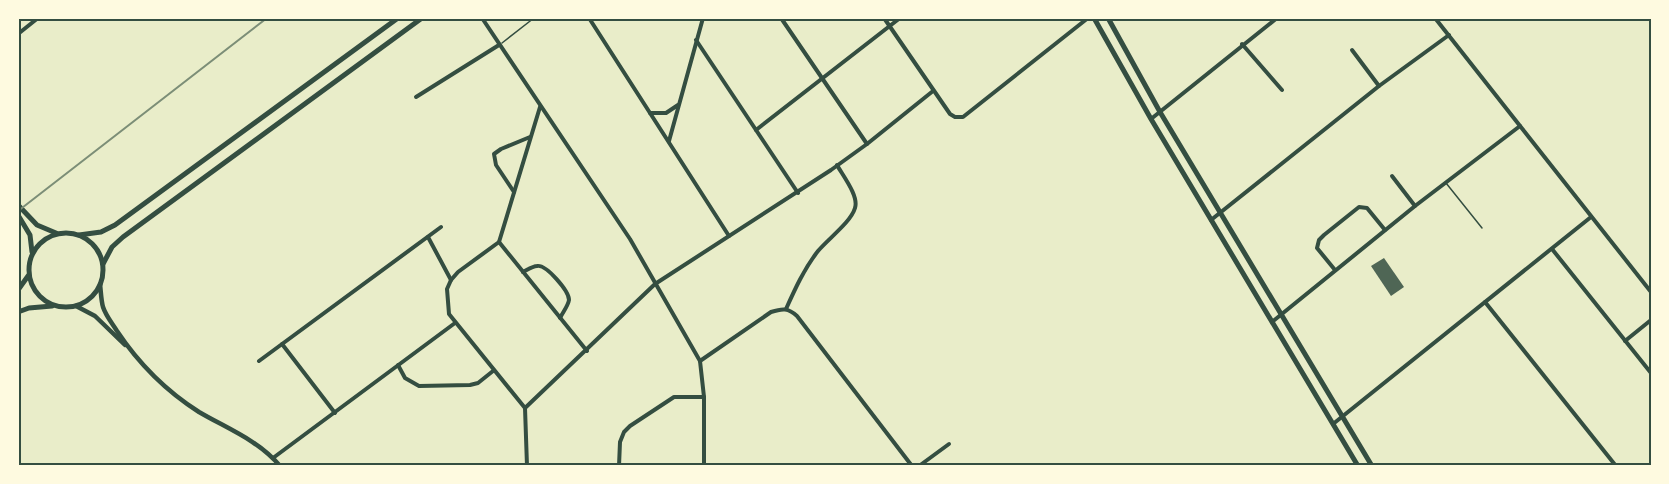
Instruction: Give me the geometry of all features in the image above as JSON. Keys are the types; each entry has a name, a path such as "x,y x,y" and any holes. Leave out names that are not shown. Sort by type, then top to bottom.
{"main road":[{"path":"79,235 101,232 115,225 398,18"},
{"path":"18,312 28,308 54,305 76,306 86,301 95,294 100,284 103,264 112,247 123,237 422,18"},
{"path":"1094,18 1151,119 1358,466"},
{"path":"1108,18 1160,112 1372,466"},
{"path":"18,205 20,215 30,235 32,252"},
{"path":"20,215 56,233"},
{"path":"54,305 37,294 28,276 29,259 38,243 56,233 68,232 79,235 95,246 103,264"},
{"path":"18,290 28,276"}],"street":[{"path":"18,34 38,18"},
{"path":"482,18 630,239 700,361 704,397 704,466"},
{"path":"590,18 729,236"},
{"path":"669,141 703,18"},
{"path":"781,18 867,144"},
{"path":"884,18 933,91 955,117 963,117 1088,18"},
{"path":"756,130 900,18"},
{"path":"1151,119 1277,18"},
{"path":"1435,18 1651,292"},
{"path":"1211,220 1379,86 1449,35"},
{"path":"696,40 798,193"},
{"path":"1242,44 1282,90"},
{"path":"416,97 499,45"},
{"path":"1352,50 1379,86"},
{"path":"525,408 655,284 798,193 867,144 933,91"},
{"path":"650,112 666,112 679,104"},
{"path":"527,466 525,408 449,314 447,289 458,272 499,242 540,106"},
{"path":"1272,322 1415,206 1520,126"},
{"path":"514,192 496,165 494,154 531,136"},
{"path":"786,309 801,276 813,258 849,218 855,208 856,201 837,165"},
{"path":"1392,176 1415,206"},
{"path":"1335,270 1317,245 1333,228 1359,207 1367,208 1385,230"},
{"path":"1334,424 1591,217"},
{"path":"259,361 441,227"},
{"path":"428,237 451,280"},
{"path":"499,242 587,351"},
{"path":"1552,249 1651,373"},
{"path":"524,272 537,266 546,268 567,292 569,299 560,318"},
{"path":"100,284 104,310 129,349 145,368 170,391 198,411 249,438 280,466"},
{"path":"1485,302 1616,466"},
{"path":"76,306 100,320 129,349"},
{"path":"700,361 771,312 786,309 798,316 912,466"},
{"path":"1625,341 1651,320"},
{"path":"273,458 455,322"},
{"path":"282,344 335,413"},
{"path":"398,365 405,378 419,386 470,385 478,383 494,371"},
{"path":"619,466 621,442 624,432 630,426 674,397 704,397"},
{"path":"919,466 949,444"}],"lane":[{"path":"499,45 534,18"},
{"path":"1445,183 1482,228"}],"building":[{"path":"1384,258 1404,287 1391,296 1371,266"}],"railway":[{"path":"18,211 267,18"}]}
